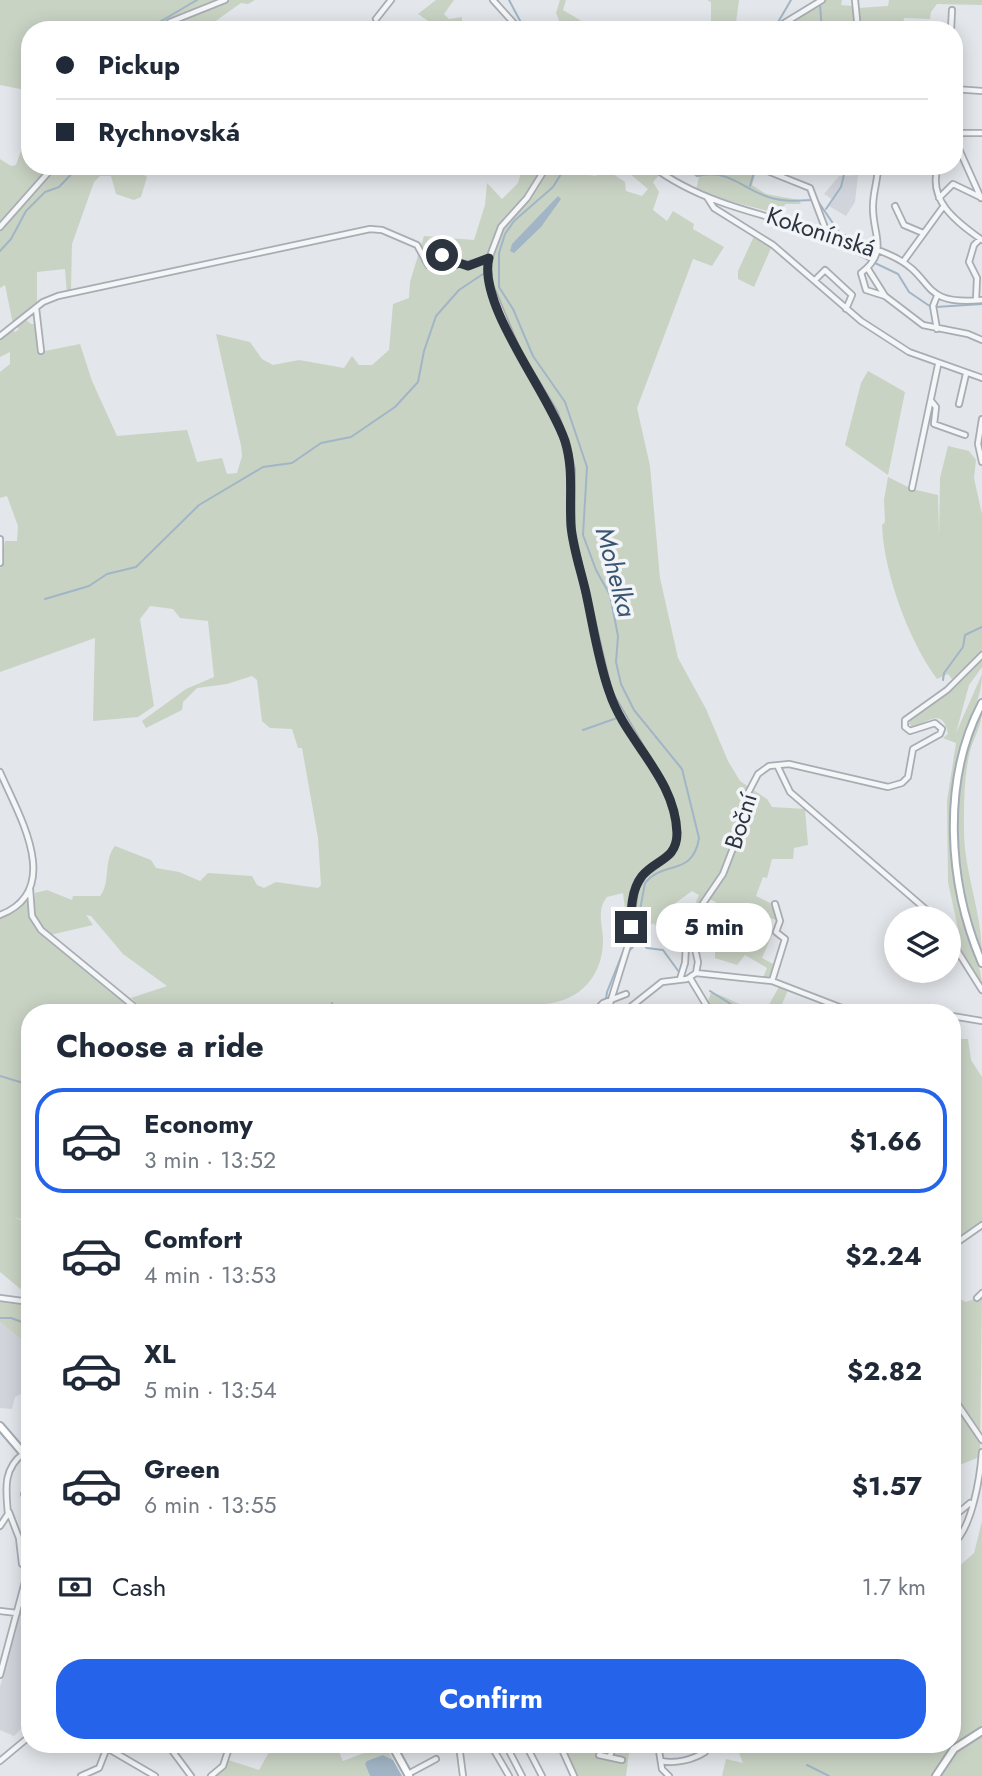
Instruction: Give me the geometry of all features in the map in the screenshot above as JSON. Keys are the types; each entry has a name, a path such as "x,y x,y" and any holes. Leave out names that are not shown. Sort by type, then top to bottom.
{"main road":[{"path":"982,703 961,763 955,824 961,893 982,963"},
{"path":"0,1426 21,1450"},
{"path":"961,1744 982,1731"},
{"path":"396,1753 408,1775"},
{"path":"936,1776 951,1753"}],"street":[{"path":"172,21 225,0"},
{"path":"376,19 391,0"},
{"path":"493,0 512,21"},
{"path":"788,21 822,0"},
{"path":"855,0 857,21"},
{"path":"951,21 952,10"},
{"path":"963,90 982,91"},
{"path":"963,132 982,133"},
{"path":"963,156 982,198"},
{"path":"0,227 46,175"},
{"path":"541,175 527,198 501,227 489,258 487,274 518,352 555,414 567,448 572,470 572,534 609,692 659,776 674,808 677,831 674,850 644,874 635,889 627,951 606,1002"},
{"name":"Kokonínská","path":"665,175 684,188 707,198 841,237 903,262 937,296"},
{"path":"785,175 804,183 816,200 827,233"},
{"path":"877,175 873,206 878,251 875,260 861,276 866,290 885,296 923,325 968,334 982,340"},
{"path":"937,175 939,198 943,207 981,239 974,246 970,262 977,278 979,300 949,300 937,296 933,308 937,328"},
{"path":"939,198 953,184 982,198"},
{"path":"968,191 979,187"},
{"path":"707,198 714,208 773,244 846,309 909,352 937,365 982,378"},
{"path":"895,206 904,225 923,233"},
{"path":"903,262 943,207"},
{"path":"0,336 36,308 66,294 373,229 417,245 428,265 442,255 451,266 459,263 468,266 489,258"},
{"path":"868,268 885,296"},
{"path":"815,280 825,270 852,295 846,309"},
{"path":"36,308 41,351"},
{"path":"912,488 932,402 937,365"},
{"path":"959,404 966,374"},
{"path":"932,402 936,407 934,424 965,435"},
{"path":"982,419 978,444 982,462"},
{"path":"0,539 0,563"},
{"path":"778,767 789,764 876,786 902,783 908,777 913,749 940,734 942,729 935,723 910,731 905,727 905,720 947,690 982,655"},
{"name":"Boční","path":"696,973 698,962 692,935 693,918 723,874 740,830 751,786 766,767 778,767 790,792 922,906"},
{"path":"0,772 33,852 35,867 30,889 32,916 41,930 131,1004"},
{"path":"0,915 20,904 30,889"},
{"path":"772,981 785,939 776,932 780,921 775,904"},
{"path":"680,979 685,963 686,945"},
{"path":"961,956 982,990"},
{"path":"633,1004 654,986 690,978 696,973 772,981 832,1004"},
{"path":"690,978 706,1004"},
{"path":"604,1004 626,994"},
{"path":"961,1018 982,1021"},
{"path":"961,1240 982,1225"},
{"path":"977,1298 982,1293"},
{"path":"0,1298 21,1301"},
{"path":"961,1409 982,1440"},
{"path":"961,1533 979,1478 982,1452"},
{"path":"21,1455 9,1471 5,1491 8,1512 19,1538 21,1555"},
{"path":"961,1511 971,1503"},
{"path":"0,1526 8,1512"},
{"path":"0,1675 21,1597"},
{"path":"0,1611 17,1613"},
{"path":"0,1761 21,1744"},
{"path":"81,1776 99,1768 103,1753"},
{"path":"117,1753 155,1776"},
{"path":"174,1753 191,1776"},
{"path":"211,1776 223,1766 227,1753"},
{"path":"460,1753 463,1776"},
{"path":"496,1753 509,1776"},
{"path":"510,1753 522,1776"},
{"path":"530,1753 542,1776"},
{"path":"566,1753 574,1776"},
{"path":"610,1757 611,1753"},
{"path":"660,1753 662,1774 669,1776"},
{"path":"661,1761 676,1762 704,1753"},
{"path":"599,1755 622,1760"},
{"path":"408,1775 436,1759"}],"shaded area":[{"path":"858,175 855,202 846,216 829,206 833,200 824,194 839,176"},
{"path":"0,1322 21,1340 21,1394 15,1397 12,1409 0,1408"},
{"path":"21,1611 21,1729 14,1736 0,1730 0,1687"}],"green space":[{"path":"0,0 255,0 248,4 241,3 216,21 21,21 21,89 0,85"},
{"path":"436,0 454,0 444,14 449,19 462,17 462,21 428,21 418,14"},
{"path":"560,0 566,0 563,10 582,21 559,21 556,13"},
{"path":"707,0 739,0 736,21 711,21 711,2"},
{"path":"825,0 842,0 841,5 853,6 855,21 791,21"},
{"path":"889,0 982,0 982,5 937,4 930,19 904,18 904,21 859,21 858,8 888,6"},
{"path":"21,151 21,175 144,175 147,177 141,197 134,200 116,194 111,176 100,176 94,182 72,244 71,290 67,295 65,269 37,272 37,305 13,324 5,285 0,288 0,159 11,166 16,165"},
{"path":"520,175 540,175 539,183 544,175 614,175 625,182 626,191 642,196 648,189 631,175 659,175 653,182 659,192 653,210 667,221 673,211 694,224 693,229 724,247 712,266 693,259 637,408 650,466 660,578 678,658 740,781 767,799 772,807 805,809 808,845 794,848 793,859 772,859 767,878 763,877 756,896 772,904 779,921 762,915 755,924 773,933 762,958 775,965 772,976 763,978 767,968 745,955 737,965 715,958 715,952 697,951 696,942 711,948 713,945 709,917 716,902 709,899 712,887 691,913 699,895 692,891 666,910 673,919 662,931 653,923 641,936 627,926 623,893 607,897 601,913 603,940 599,965 579,992 558,1002 138,1004 131,998 167,986 123,954 91,916 86,915 93,925 50,935 33,914 35,893 47,890 72,900 73,896 100,896 105,885 109,858 115,846 151,860 156,868 179,872 200,881 208,873 252,876 257,885 264,888 276,882 318,888 321,885 318,838 302,748 298,748 292,729 270,728 262,721 257,680 252,676 227,684 197,688 183,702 182,710 146,728 142,721 186,689 214,677 208,621 180,618 173,609 150,606 140,619 154,706 138,717 93,721 95,638 0,672 0,570 5,541 17,541 18,526 7,496 0,498 0,372 10,364 10,352 0,357 0,337 12,329 15,332 19,329 16,326 24,318 31,324 36,324 40,352 80,344 92,381 117,436 187,430 197,462 222,458 227,474 237,473 242,456 241,446 216,334 250,342 262,359 273,365 299,360 344,368 352,356 359,365 372,365 389,350 393,304 409,298 410,282 424,236 474,240 485,205 487,183 502,199 518,183"},
{"path":"697,175 755,175 752,185 766,194 799,200 801,204 786,204 776,213 706,195 696,190 699,177"},
{"path":"754,236 771,248 754,287 738,279 738,271"},
{"path":"868,371 905,392 888,475 845,445 861,383"},
{"path":"948,446 969,451 976,460 974,478 982,514 982,652 952,679 948,674 937,679 917,646 900,606 888,564 882,525 885,522 884,500 888,477 912,489 938,495 939,535 940,478"},
{"path":"982,660 982,667 969,685 956,733 982,674 980,692 955,767 952,790 952,859 959,906 953,906 948,882 947,801 956,743 943,738 948,734 943,721 939,719 912,727 909,723 910,719 944,694 947,695 946,692"},
{"path":"982,710 967,765 964,842 979,922 982,954 965,894 958,832 963,770"},
{"path":"29,897 30,914 39,930 127,1004 21,1004 21,1219 14,1217 21,1220 21,1289 0,1272 0,918 16,911"},
{"path":"961,914 980,972 982,986 961,953"},
{"path":"780,985 789,988 782,1004 769,1004"},
{"path":"711,993 740,1004 707,1004"},
{"path":"961,1039 968,1039 971,1060 982,1077 982,1221 961,1235"},
{"path":"0,1296 21,1300 21,1340 0,1322"},
{"path":"982,1296 980,1453 977,1458 961,1464 961,1300 966,1302"},
{"path":"982,1521 982,1727 961,1741 961,1565 974,1553"},
{"path":"982,1734 982,1776 939,1776 956,1753 961,1753 961,1748"},
{"path":"269,1753 340,1753 343,1761 364,1753 389,1753 393,1760 383,1755 365,1764 370,1776 215,1776 228,1760 259,1770"},
{"path":"566,1753 629,1753 626,1776 577,1776"},
{"path":"739,1753 948,1753 932,1776 722,1776 726,1759 743,1763"}],"water":[{"path":"558,196 561,199 541,227 514,253 510,251 512,244"},
{"path":"383,1755 393,1760 402,1776 370,1776 365,1764"}],"waterway":[{"path":"161,21 197,0"},
{"path":"509,0 520,21"},
{"path":"779,21 791,0"},
{"path":"820,5 821,21"},
{"path":"0,251 11,239 26,211 45,192 59,187 70,175"},
{"name":"Mohelka","path":"560,175 553,187 514,221 505,234 499,253 499,287 513,309 533,356 565,402 587,467 583,535 596,570 610,595 618,636 616,662 621,684 634,710 682,769 699,838 691,858 652,876 645,883 633,947 629,951"},
{"name":"Mohelka","path":"696,175 708,175"},
{"name":"Mohelka","path":"708,175 717,175"},
{"name":"Mohelka","path":"717,175 725,176 775,199 812,200"},
{"path":"750,186 753,175"},
{"path":"826,209 841,187 844,175"},
{"name":"Mohelka","path":"817,200 841,235"},
{"name":"Mohelka","path":"843,240 854,253 898,274 909,292 931,307"},
{"path":"45,599 89,586 107,574 136,567 199,505 263,467 292,463 321,443 351,437 395,407 418,382 424,351 436,316 459,290 483,274"},
{"name":"Mohelka","path":"936,307 982,304"},
{"path":"943,680 944,673 963,647 965,635 982,627"},
{"path":"583,730 617,718"},
{"path":"635,937 647,948 663,950 679,972"},
{"name":"Mohelka","path":"605,1004 607,992 623,952"},
{"path":"710,991 731,1004"},
{"path":"0,1076 21,1082"},
{"path":"0,1318 21,1322"},
{"path":"807,1765 829,1776"}],"route":[{"path":"442,255 451,266 459,263 468,266 489,258 487,274 490,287 509,332 555,414 572,470 572,534 611,699 659,776 674,808 677,840 669,857 647,871 638,883 633,896 631,927"}]}
